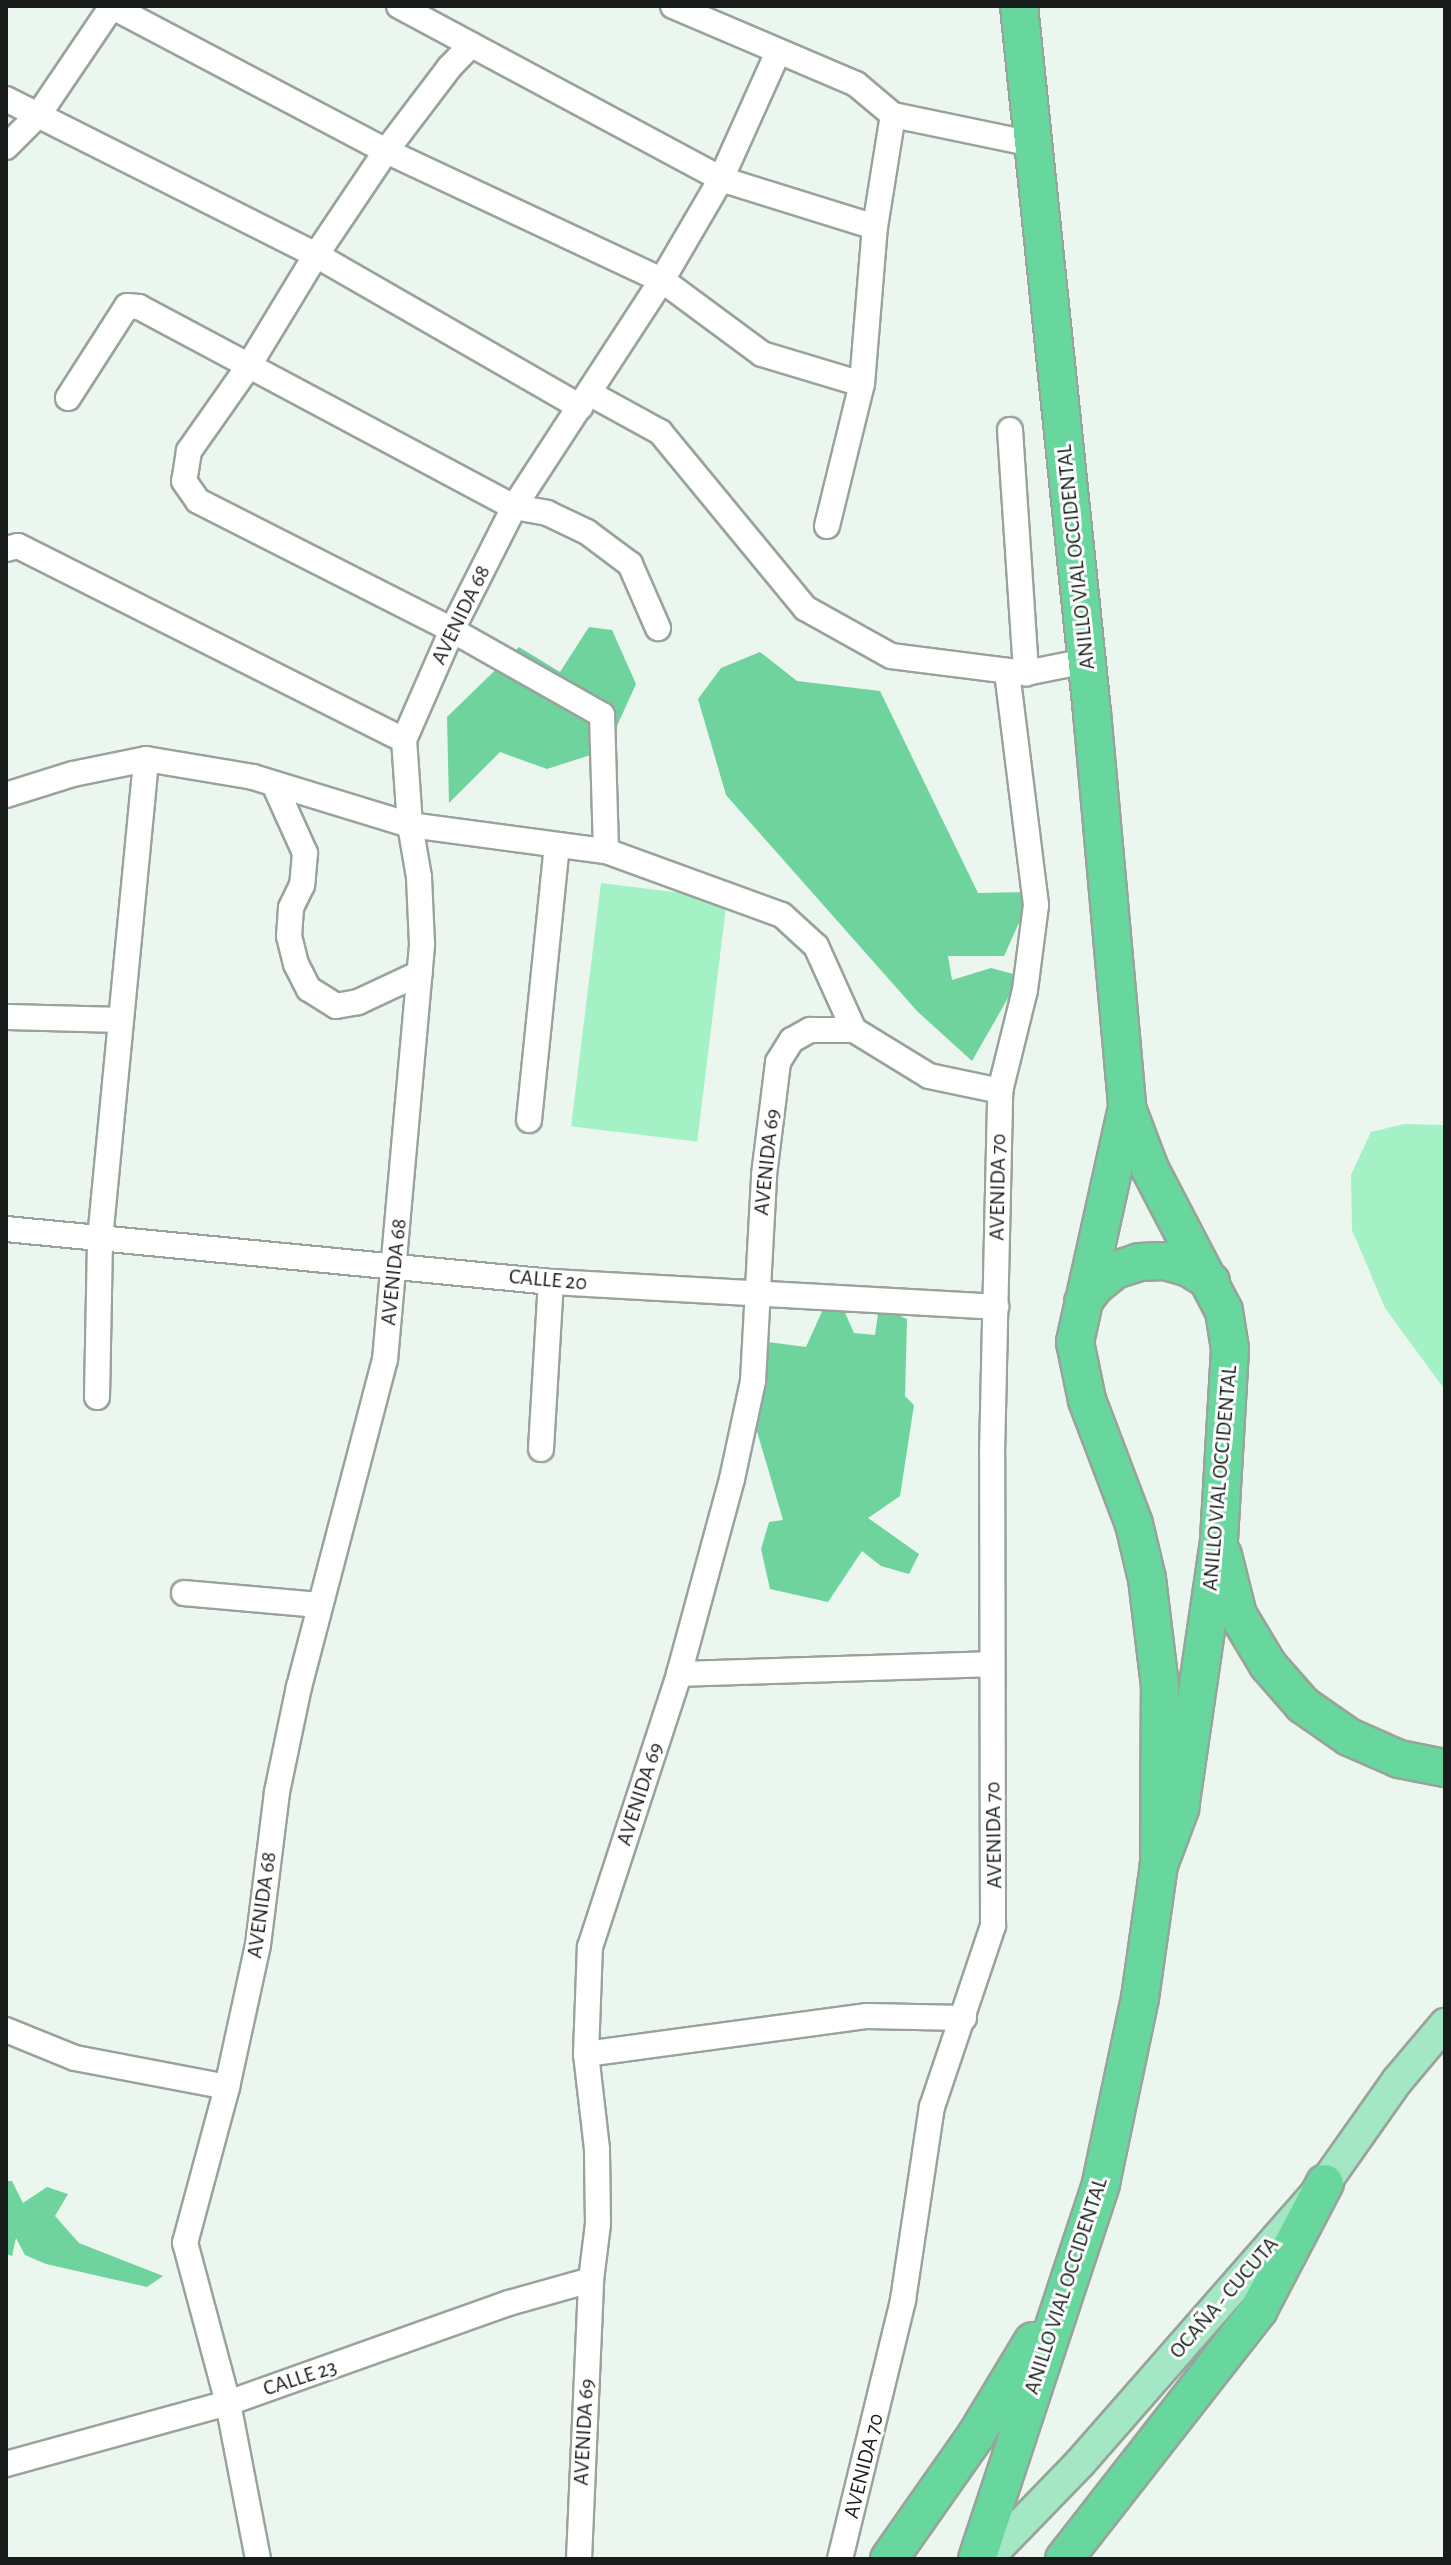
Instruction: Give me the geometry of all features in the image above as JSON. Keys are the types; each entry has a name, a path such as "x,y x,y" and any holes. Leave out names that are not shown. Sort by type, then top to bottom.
{"highway":[{"name":"ANILLO VIAL OCCIDENTAL","path":"1019,6 1086,661 1127,1108 1150,1169 1224,1311 1230,1349 1219,1541 1180,1809 1159,1865"},
{"name":"ANILLO VIAL OCCIDENTAL","path":"977,2559 1101,2183 1133,2038 1159,1865 1160,1686 1153,1623 1134,1524 1078,1367 1075,1342 1080,1307 1127,1108"},
{"path":"1080,1307 1095,1286 1115,1270 1139,1262 1177,1265 1211,1282"},
{"path":"1219,1541 1238,1615 1268,1665 1303,1705 1349,1737 1399,1759 1445,1768"},
{"path":"1064,2559 1259,2309 1325,2183"},
{"path":"889,2559 976,2435 1072,2273"}],"main road":[{"name":"OCAÑA - CUCUTA","path":"987,2559 1080,2463 1325,2183 1397,2081 1445,2024"}],"street":[{"path":"6,147 39,114 112,6 386,151 662,280 762,354 862,384"},
{"path":"399,6 721,179 875,227"},
{"path":"673,6 856,84 893,115 1033,144"},
{"path":"471,45 449,68 386,151 316,255 248,367 189,451 184,481 198,501 452,630 602,715 606,851"},
{"name":"AVENIDA 68","path":"258,2559 228,2403 185,2243 227,2087 258,1945 277,1792 318,1605 385,1360 420,973 419,877 410,825 404,740 452,630 514,507 662,280 721,179 778,52"},
{"path":"6,99 316,255 584,400 660,432 805,608 891,656 1017,672 1086,661"},
{"path":"827,526 862,384 875,227 893,115"},
{"path":"68,398 127,306 139,307 514,507 547,513 587,532 630,564 658,628"},
{"name":"AVENIDA 70","path":"840,2559 903,2300 932,2107 993,1926 996,1897 992,1664 1000,1091 1025,990 1036,905 1017,672 1010,430"},
{"path":"6,549 18,546 404,740"},
{"path":"6,795 73,774 146,759 274,784 410,825 606,851 782,915 816,946 854,1030 929,1076 1000,1091"},
{"path":"97,1397 100,1239 146,759"},
{"path":"274,784 305,853 302,885 291,908 289,936 296,964 309,989 336,1006 358,1002 420,973"},
{"path":"529,1120 557,845"},
{"path":"6,1017 119,1020"},
{"name":"AVENIDA 69","path":"579,2559 591,2280 598,2224 597,2149 586,2054 590,1947 679,1674 732,1479 753,1381 764,1175 778,1062 792,1040 810,1030 854,1030"},
{"name":"CALLE 20","path":"6,1229 551,1282 996,1307"},
{"path":"541,1449 551,1282"},
{"path":"184,1593 318,1605"},
{"path":"679,1674 992,1664"},
{"path":"586,2054 867,2016 964,2018"},
{"path":"6,2030 75,2058 227,2087"},
{"name":"CALLE 23","path":"6,2464 228,2403 509,2303 591,2280"}],"green space":[{"path":"589,627 612,630 636,684 606,750 547,769 500,752 449,803 447,717 519,647 560,672"},
{"path":"760,652 797,681 880,691 978,893 1033,892 1004,956 948,956 952,980 991,968 1017,975 1008,998 972,1061 917,1011 726,795 698,699 721,668"},
{"path":"601,883 727,898 697,1142 571,1126"},
{"path":"1404,1124 1445,1125 1445,1390 1385,1308 1352,1230 1351,1175 1371,1132"},
{"path":"825,1305 843,1308 854,1333 875,1335 879,1307 907,1319 905,1396 914,1405 900,1496 868,1518 919,1554 909,1574 881,1566 862,1551 828,1602 770,1589 761,1549 769,1522 783,1520 754,1421 768,1342 806,1347"},
{"path":"6,2181 12,2181 23,2203 47,2187 68,2194 55,2216 79,2243 163,2276 147,2287 46,2264 25,2255 16,2238 12,2256 6,2254"}]}
